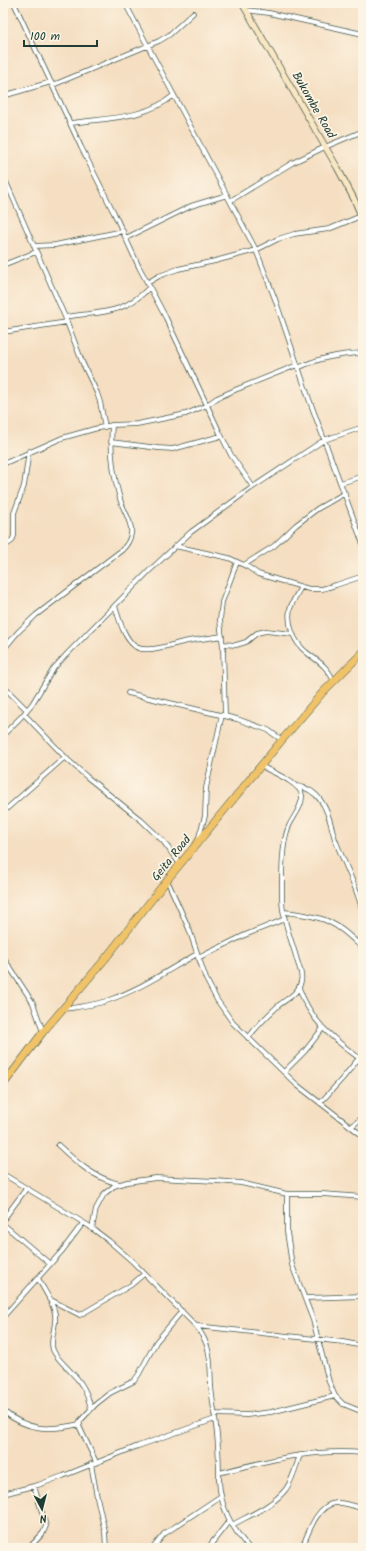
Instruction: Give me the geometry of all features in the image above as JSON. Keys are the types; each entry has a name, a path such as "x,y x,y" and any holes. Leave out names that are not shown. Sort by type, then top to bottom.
{"highway":[{"name":"Geita Road","path":"3,1085 43,1032 105,959 180,864 282,740 334,681 363,652"}],"main road":[{"name":"Bukombe Road","path":"242,3 325,146 354,199 362,218"}],"street":[{"path":"14,3 147,283 166,318 208,405 221,436 231,455 253,487"},
{"path":"125,3 256,250 275,299 297,367 363,544"},
{"path":"246,10 269,13 363,34"},
{"path":"3,96 52,84 148,47 169,35 193,13"},
{"path":"71,123 127,116 164,104 174,95"},
{"path":"230,201 281,169 325,146 363,131"},
{"path":"3,175 65,316 83,364 100,402 105,427"},
{"path":"126,238 191,206 227,195"},
{"path":"147,283 159,276 178,269 256,250 294,234 329,229 362,218"},
{"path":"34,246 55,245 123,231"},
{"path":"3,265 36,252"},
{"path":"65,316 110,312 131,303 150,287"},
{"path":"3,332 67,322"},
{"path":"3,464 29,451 62,438 112,425 137,424 163,420 186,414 208,405 218,398 235,390 307,363 349,354 363,353"},
{"path":"3,650 36,615 122,550 128,542 131,535 131,528 120,500 111,456 112,425"},
{"path":"3,735 26,712 54,668 174,546 253,487 324,440 363,427"},
{"path":"111,442 173,449 221,436"},
{"path":"3,547 12,541 14,536 14,513 24,486 29,451"},
{"path":"341,483 363,476"},
{"path":"244,565 274,546 296,525 318,509 345,493"},
{"path":"174,546 229,558 258,574 301,587 322,589 363,576"},
{"path":"197,844 205,816 206,788 223,716 223,644 220,620 222,602 237,562"},
{"path":"301,587 290,609 289,617 293,634 296,641 305,651 327,668 334,681"},
{"path":"115,606 127,637 136,646 142,649 151,649 187,641 222,636"},
{"path":"223,644 236,645 246,642 258,633 266,631 293,634"},
{"path":"3,686 65,757 87,777 147,825 163,841 180,864"},
{"path":"128,693 223,716 268,730 282,740"},
{"path":"3,812 65,757"},
{"path":"248,1038 256,1028 280,1005 292,996 299,988 302,980 285,918 282,901 282,872 288,828 301,803 302,796 300,789 296,786 261,766"},
{"path":"296,786 313,792 322,802 359,897 363,914"},
{"path":"168,880 189,929 206,979 217,1000 233,1023 284,1072 320,1103 363,1136"},
{"path":"284,912 305,915 331,922 339,926 363,949"},
{"path":"63,1009 108,1001 132,991 197,956 285,918"},
{"path":"358,944 363,930"},
{"path":"3,958 33,1004 43,1032"},
{"path":"299,988 304,1003 313,1017 329,1034 363,1061"},
{"path":"284,1072 305,1051 323,1028"},
{"path":"320,1103 342,1079 358,1058"},
{"path":"351,1127 363,1117"},
{"path":"58,1145 92,1174 101,1179 119,1184"},
{"path":"3,1174 83,1223 109,1241 182,1311 204,1336 209,1351 218,1445 221,1496 231,1523 249,1548"},
{"path":"92,1229 96,1209 104,1194 114,1186 127,1182 156,1178 241,1183 287,1194 323,1194 363,1197"},
{"path":"3,1220 26,1189"},
{"path":"287,1194 289,1248 292,1265 306,1298 329,1382 335,1396 343,1404 363,1412"},
{"path":"3,1317 50,1264 83,1223"},
{"path":"3,1224 50,1264"},
{"path":"48,1298 80,1315 130,1285 144,1274"},
{"path":"38,1278 55,1314 55,1328 52,1336 54,1351 61,1361 81,1382 86,1392 91,1409"},
{"path":"306,1298 363,1296"},
{"path":"96,1462 79,1426 80,1421 91,1409 110,1393 134,1381 140,1374 148,1355 156,1342 182,1311"},
{"path":"196,1326 344,1342 363,1346"},
{"path":"3,1494 34,1486 63,1476 215,1417 271,1412 335,1396"},
{"path":"3,1411 20,1423 31,1427 56,1428 80,1424"},
{"path":"219,1473 300,1455 351,1451 363,1452"},
{"path":"208,1548 231,1523 277,1498 285,1489 296,1468 300,1455"},
{"path":"91,1464 105,1532 106,1548"},
{"path":"29,1548 43,1533 46,1526 34,1486"},
{"path":"153,1548 164,1534 221,1496"},
{"path":"302,1548 309,1529 320,1512 329,1505 335,1503 347,1504 363,1509"}]}
